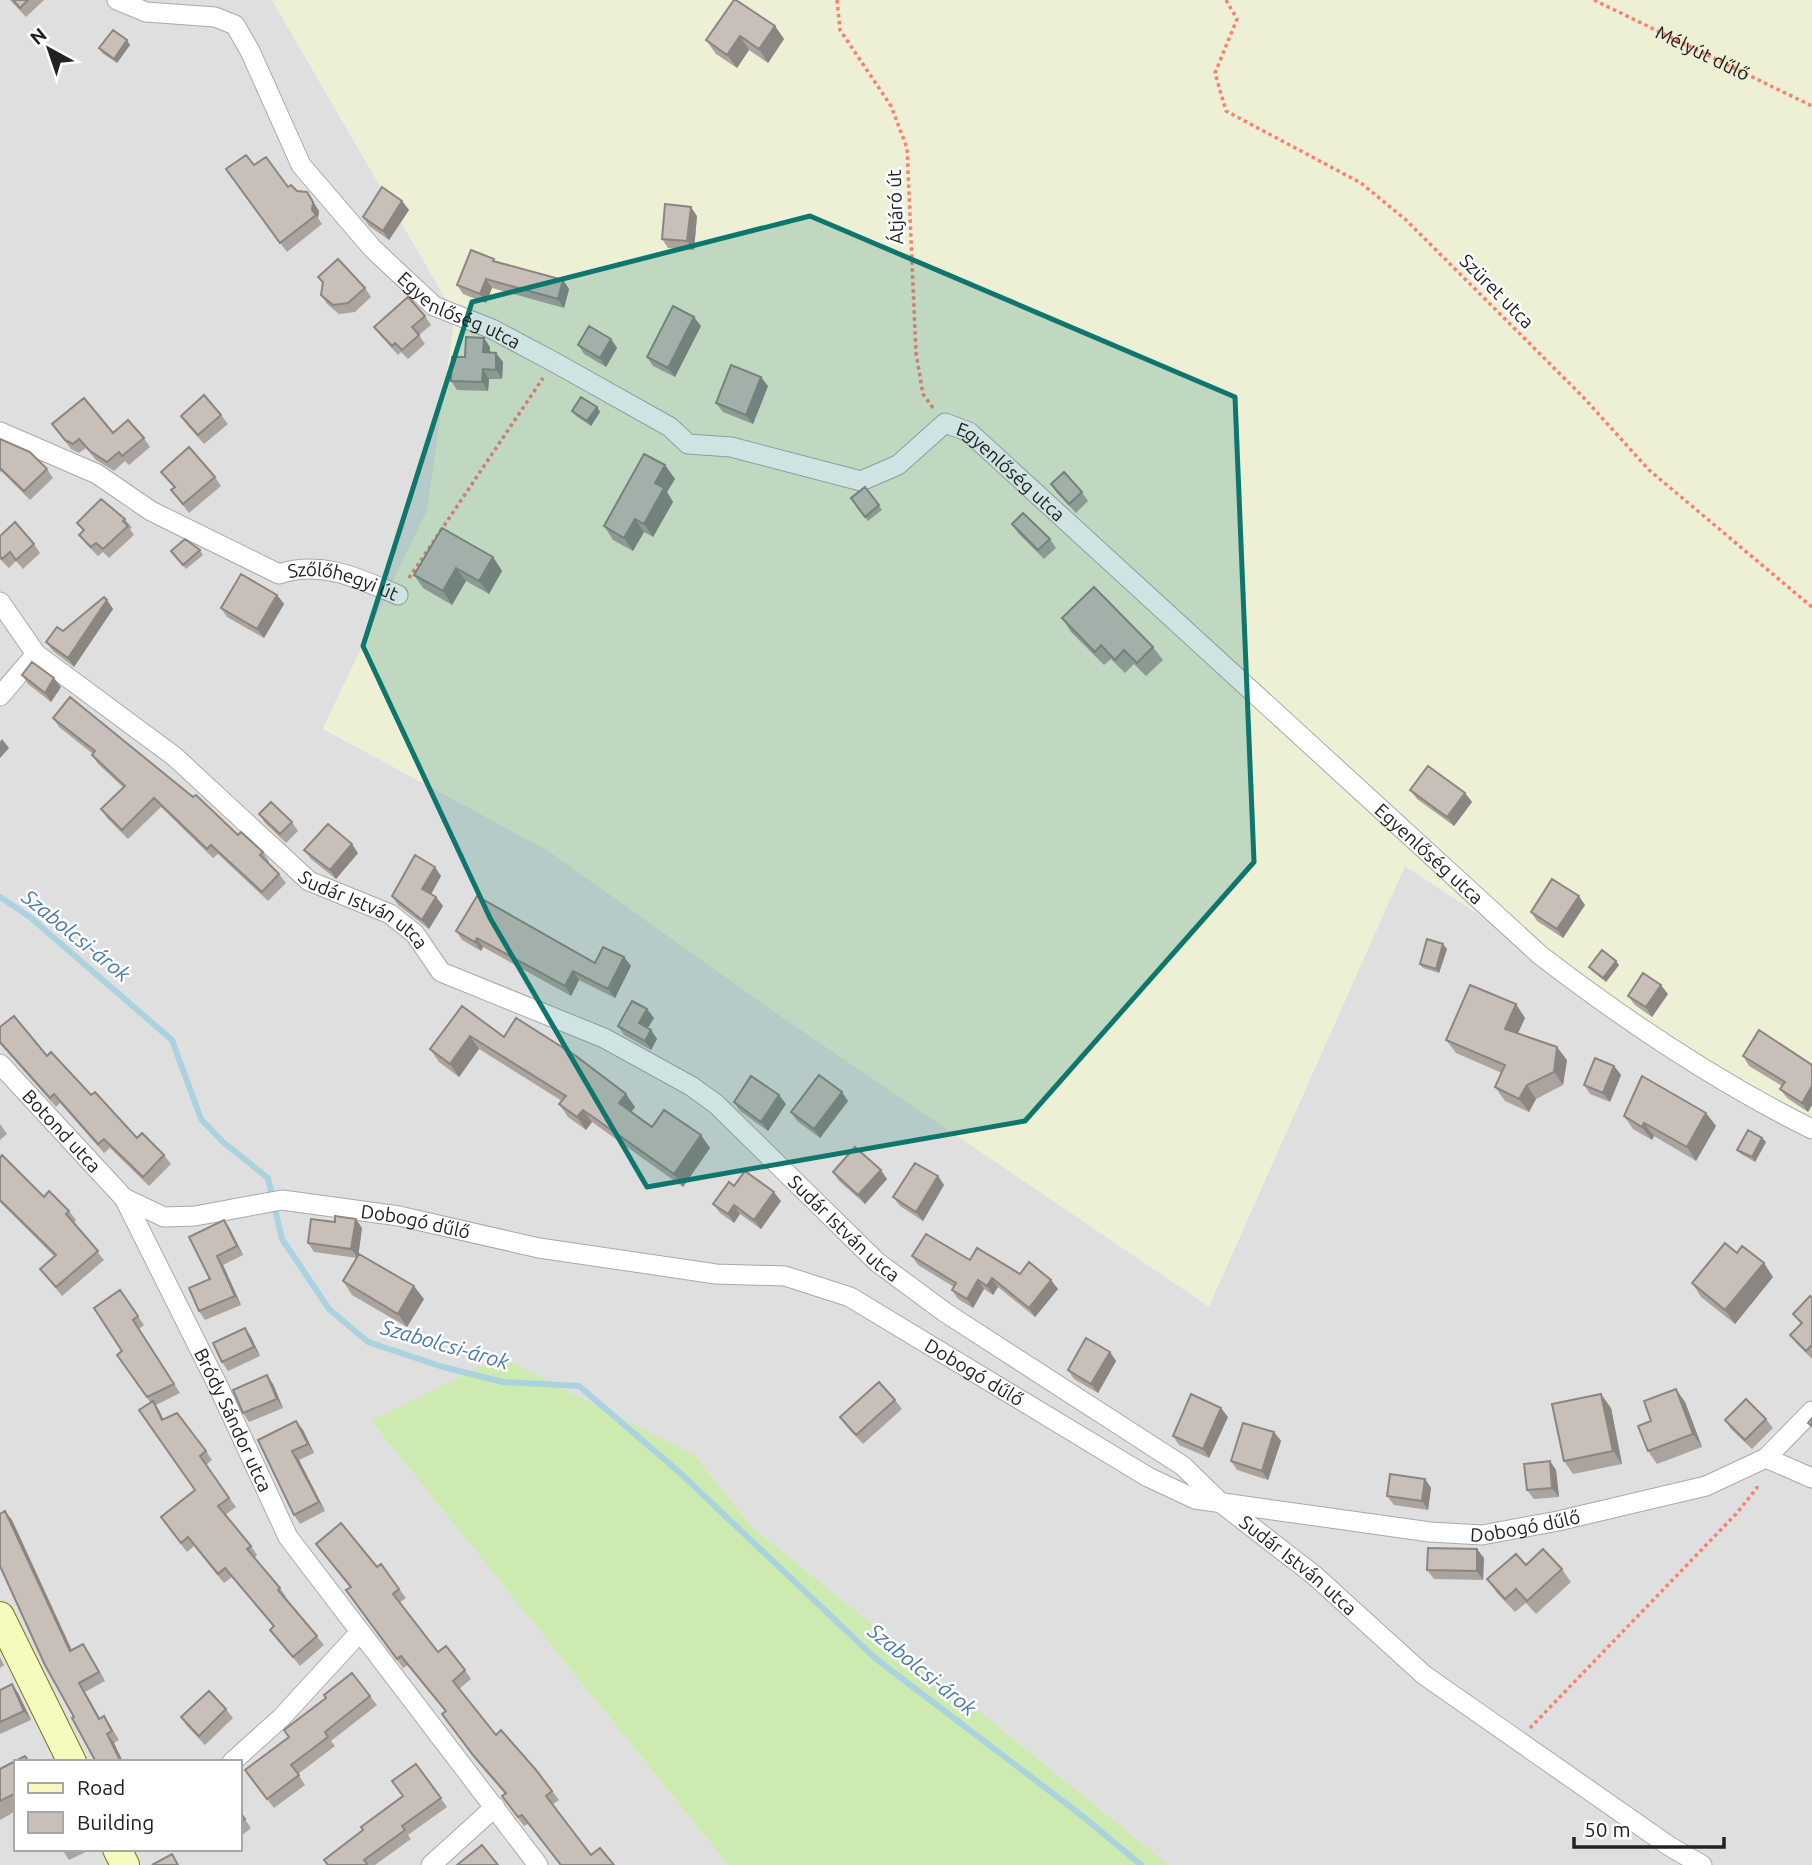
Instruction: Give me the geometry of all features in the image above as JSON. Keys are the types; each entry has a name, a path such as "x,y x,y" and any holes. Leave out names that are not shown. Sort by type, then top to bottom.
{"street":[{"name":"Egyenlőség utca","path":"117,0 146,12 215,17 235,25 250,51 301,165 373,248 435,306 492,329 554,362 670,428 688,443 731,447 861,481 898,465 945,423 969,432 1540,955 1630,1022 1748,1097 1812,1129"},
{"path":"146,12 175,0"},
{"name":"Szőlőhegyi út","path":"0,432 97,474 151,511 279,574 298,568 340,570 398,595"},
{"name":"Sudár István utca","path":"0,602 36,654 175,757 309,881 390,914 415,934 441,972 604,1038 691,1086 716,1104 877,1262 946,1313 1183,1466 1221,1503 1314,1574 1424,1675 1669,1846 1702,1865"},
{"path":"0,696 36,654"},
{"name":"Botond utca","path":"0,1064 124,1198"},
{"name":"Dobogó dűlő","path":"124,1198 164,1217 195,1216 274,1200 399,1216 539,1248 716,1274 785,1276 850,1297 1148,1477 1195,1499 1430,1532 1482,1535 1558,1521 1706,1486 1761,1461"},
{"name":"Bródy Sándor utca","path":"124,1198 220,1390 288,1537 538,1865"},
{"path":"1812,1411 1761,1461 1812,1478"},
{"path":"0,1616 71,1760"},
{"path":"234,1760 281,1718 360,1632"},
{"path":"431,1865 495,1807"}],"path":[{"name":"Átjáró út","path":"837,0 840,30 891,106 907,148 916,353 923,394 945,423"},
{"name":"Szüret utca","path":"1226,0 1237,19 1215,73 1226,111 1361,183 1397,212 1575,389 1650,470 1812,607"},
{"name":"Mélyút dűlő","path":"1594,0 1812,106"},
{"name":"Szőlőhegyi út","path":"398,595 554,362"},
{"path":"1518,1740 1736,1514 1757,1488 1761,1461"}],"highlighted area":[{"path":"810,216 1235,397 1254,862 1025,1121 647,1187 490,918 363,646 472,302"}],"shaded area":[{"path":"0,0 272,0 455,315 428,510 323,729 547,850 1209,1306 1405,866 1812,1132 1812,1865 1169,1865 752,1527 695,1456 371,1421 728,1865 0,1865"}],"green space":[{"path":"272,0 1812,0 1812,1132 1405,866 1208,1306 777,1014 547,850 323,728 427,510 455,315"},
{"path":"501,1357 695,1456 752,1527 1169,1865 728,1865 371,1421"}],"building":[{"path":"13,0 28,0 20,8"},
{"path":"734,0 775,26 759,49 740,36 727,55 706,40"},
{"path":"113,30 127,40 114,59 99,48"},
{"path":"246,155 254,165 266,157 288,187 291,185 297,191 307,192 313,202 312,210 316,215 280,243 226,169"},
{"path":"382,187 402,201 383,231 363,217"},
{"path":"665,204 691,207 687,241 662,239"},
{"path":"471,250 494,259 493,261 563,280 558,299 486,279 480,294 457,285"},
{"path":"338,259 365,288 348,303 333,305 321,295 323,282 318,277"},
{"path":"408,297 425,316 412,327 419,335 402,350 395,343 392,346 374,327"},
{"path":"673,306 694,317 668,368 647,357"},
{"path":"589,326 611,339 600,358 578,345"},
{"path":"466,337 484,338 483,352 496,353 496,370 483,369 482,382 451,381 452,357 465,357"},
{"path":"731,365 761,377 746,415 716,403"},
{"path":"204,395 221,415 198,435 181,416"},
{"path":"581,397 597,407 587,421 572,411"},
{"path":"84,398 113,433 128,420 144,438 122,456 119,452 107,462 90,451 79,439 73,444 65,440 52,424"},
{"path":"0,439 30,452 47,469 24,491 0,468"},
{"path":"189,447 215,477 183,504 171,490 175,487 161,472"},
{"path":"644,454 665,465 655,483 664,488 644,524 635,519 624,538 604,526"},
{"path":"1064,472 1082,492 1069,504 1051,484"},
{"path":"865,487 879,505 865,517 851,498"},
{"path":"101,499 125,519 123,521 128,526 103,549 96,543 91,547 79,535 84,530 77,523"},
{"path":"1023,513 1050,539 1038,550 1012,524"},
{"path":"15,522 34,544 16,560 10,552 2,559 0,536"},
{"path":"442,528 493,557 479,581 456,568 443,591 414,575"},
{"path":"185,539 200,550 183,565 171,551"},
{"path":"241,574 277,595 257,629 221,608"},
{"path":"1094,587 1153,647 1137,663 1124,650 1115,660 1101,645 1095,652 1062,618"},
{"path":"104,597 107,600 68,658 46,642 57,627 63,631"},
{"path":"32,662 54,678 45,693 22,675"},
{"path":"70,697 193,797 196,795 238,835 241,832 263,852 260,855 279,874 262,892 211,845 207,849 154,798 122,830 101,809 125,786 92,755 95,751 53,718"},
{"path":"1428,766 1465,793 1447,817 1410,790"},
{"path":"271,802 292,822 280,834 259,814"},
{"path":"328,824 352,844 330,870 304,850"},
{"path":"415,855 435,867 422,889 436,897 422,920 392,896"},
{"path":"1552,879 1579,896 1557,929 1531,912"},
{"path":"477,896 595,963 603,947 624,957 608,989 573,971 565,986 477,938 475,942 456,931"},
{"path":"1427,939 1443,944 1436,969 1420,964"},
{"path":"1602,950 1616,961 1603,978 1589,967"},
{"path":"1643,973 1661,985 1646,1007 1628,996"},
{"path":"1470,985 1516,1004 1505,1029 1557,1047 1554,1072 1527,1085 1519,1099 1495,1087 1505,1065 1446,1040"},
{"path":"632,1001 647,1009 639,1023 651,1030 645,1041 618,1026"},
{"path":"462,1006 504,1037 516,1018 576,1056 626,1094 619,1103 652,1127 664,1110 701,1135 674,1174 583,1110 577,1117 559,1104 566,1096 470,1036 450,1064 430,1049"},
{"path":"14,1016 47,1056 51,1052 91,1095 95,1092 137,1138 142,1133 164,1155 143,1177 104,1139 98,1144 54,1094 50,1098 0,1042 0,1027"},
{"path":"1759,1030 1812,1065 1812,1086 1802,1103 1780,1089 1785,1082 1743,1056"},
{"path":"1595,1058 1614,1066 1603,1093 1584,1085"},
{"path":"819,1075 842,1092 814,1129 791,1112"},
{"path":"751,1076 779,1095 761,1122 734,1102"},
{"path":"1642,1076 1706,1113 1687,1147 1644,1123 1642,1127 1624,1116"},
{"path":"1748,1130 1762,1138 1752,1157 1737,1150"},
{"path":"855,1147 881,1170 858,1195 833,1172"},
{"path":"2,1155 44,1197 49,1191 69,1211 66,1214 98,1251 56,1287 40,1269 56,1255 0,1200"},
{"path":"915,1163 938,1176 916,1212 893,1197"},
{"path":"745,1171 774,1192 754,1220 734,1205 728,1214 713,1204 729,1182 734,1186"},
{"path":"335,1216 356,1219 351,1249 308,1243 311,1219 335,1222"},
{"path":"224,1220 237,1246 217,1256 235,1296 199,1311 189,1288 210,1279 189,1237"},
{"path":"926,1234 970,1260 977,1248 1020,1274 1029,1262 1051,1280 1029,1308 992,1278 987,1286 978,1280 967,1299 952,1290 956,1283 912,1256"},
{"path":"1725,1243 1737,1253 1742,1246 1764,1263 1725,1310 1692,1283"},
{"path":"359,1254 414,1286 398,1314 343,1281"},
{"path":"120,1290 138,1316 133,1320 174,1384 147,1397 117,1355 122,1351 94,1308"},
{"path":"1810,1296 1812,1345 1806,1351 1790,1335 1802,1323 1793,1314"},
{"path":"245,1328 254,1347 222,1362 213,1343"},
{"path":"1086,1338 1110,1352 1091,1384 1068,1370"},
{"path":"267,1375 277,1399 243,1413 233,1390"},
{"path":"879,1382 895,1400 856,1435 840,1417"},
{"path":"1676,1389 1693,1434 1648,1451 1638,1426 1651,1421 1644,1401"},
{"path":"1191,1394 1221,1408 1203,1449 1173,1436"},
{"path":"1601,1394 1613,1451 1564,1461 1552,1404"},
{"path":"1746,1399 1766,1419 1745,1440 1725,1420"},
{"path":"153,1401 162,1420 177,1413 206,1451 200,1456 229,1498 218,1506 251,1546 247,1549 280,1588 278,1590 317,1636 293,1657 270,1630 274,1626 225,1568 218,1574 188,1537 181,1543 161,1517 195,1490 139,1410"},
{"path":"296,1421 308,1444 292,1451 319,1502 294,1515 258,1440"},
{"path":"1243,1423 1274,1432 1262,1471 1231,1461"},
{"path":"1550,1461 1552,1488 1527,1490 1524,1464"},
{"path":"1390,1474 1425,1479 1422,1501 1387,1496"},
{"path":"5,1511 70,1651 83,1644 99,1672 79,1683 99,1719 104,1716 112,1731 107,1734 120,1760 95,1760 45,1665 0,1566 0,1514"},
{"path":"341,1523 377,1567 381,1564 399,1589 393,1594 438,1652 446,1646 465,1670 453,1681 496,1735 501,1730 536,1770 552,1791 546,1796 591,1855 600,1848 614,1865 561,1865 522,1815 518,1817 502,1796 506,1793 442,1714 446,1711 401,1656 397,1659 346,1590 351,1587 316,1544"},
{"path":"1428,1548 1477,1549 1477,1571 1427,1570"},
{"path":"1543,1549 1562,1569 1527,1601 1516,1589 1505,1599 1487,1579 1516,1554 1526,1565"},
{"path":"352,1673 370,1696 325,1732 328,1737 291,1765 299,1775 267,1799 245,1770 289,1737 284,1730 326,1698 324,1695"},
{"path":"12,1684 24,1711 0,1722 0,1690"},
{"path":"209,1691 226,1709 199,1736 181,1717"},
{"path":"14,1762 14,1794 0,1801 0,1769"},
{"path":"416,1764 441,1798 402,1826 405,1830 364,1860 366,1865 328,1865 324,1860 363,1830 361,1827 403,1796 392,1781"},
{"path":"482,1845 498,1865 457,1865"},
{"path":"172,1854 178,1865 152,1865"}],"waterway":[{"name":"Szabolcsi-árok","path":"0,897 30,917 172,1040 201,1119 223,1142 268,1178 282,1239 329,1309 368,1342 443,1367 503,1382 579,1386 678,1471 875,1658 1085,1818 1141,1865"}]}
